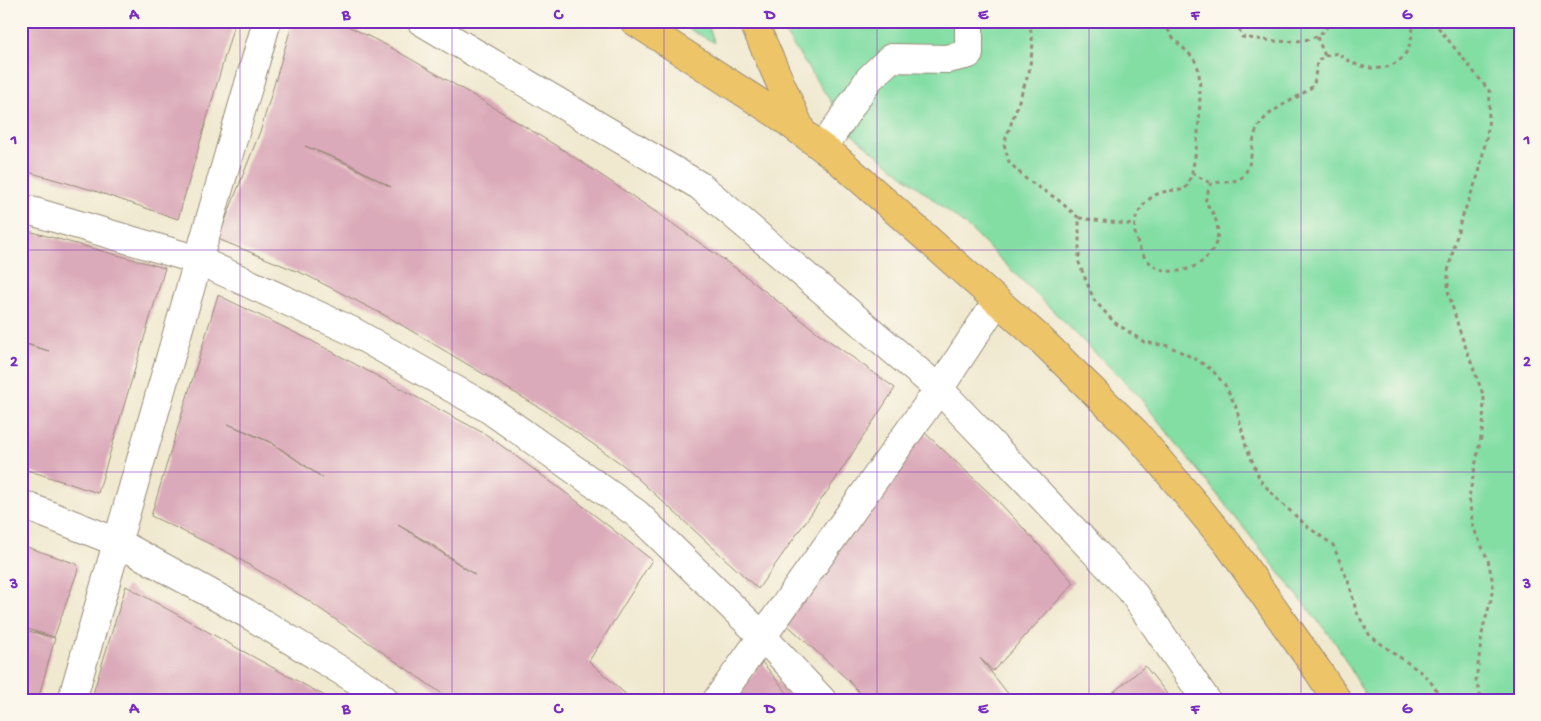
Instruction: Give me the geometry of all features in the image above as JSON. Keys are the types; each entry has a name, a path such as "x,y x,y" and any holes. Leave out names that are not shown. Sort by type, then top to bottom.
{"highway":[{"path":"634,21 777,114 823,148 1039,338 1136,433 1228,544 1337,700"},
{"path":"754,21 802,132"}],"street":[{"path":"72,700 267,21"},
{"path":"421,21 700,186 940,389 1131,590 1206,700"},
{"path":"823,148 869,79 891,58 947,59 969,54 969,21"},
{"path":"21,208 198,260 352,331 489,409 637,514 762,636 822,700"},
{"path":"717,700 940,389 997,301"},
{"path":"21,504 117,542 246,613 376,697"}],"path":[{"path":"1029,21 1033,44 1029,72 1004,144 1009,162 1026,179 1057,199 1079,218 1135,225"},
{"path":"1167,21 1170,35 1188,52 1198,66 1201,110 1192,172 1188,186 1184,190 1165,190 1148,199 1138,213 1134,232 1139,250 1151,264 1168,271 1187,270 1204,262 1214,247 1218,229 1213,211 1206,202 1210,185 1212,184"},
{"path":"1237,21 1242,37 1274,42 1300,41 1318,36 1327,29 1329,21"},
{"path":"1192,172 1212,184 1234,181 1242,177 1247,168 1252,140 1258,127 1279,106 1304,94 1314,85 1317,61 1325,56 1338,53 1347,62 1359,67 1378,68 1392,65 1402,58 1409,46 1413,34 1414,21"},
{"path":"1433,21 1490,92 1488,129 1479,173 1460,223 1448,271 1448,291 1459,329 1484,397 1483,427 1469,497 1473,527 1488,560 1493,583 1491,600 1483,628 1476,680 1482,700"},
{"path":"1318,36 1325,56"},
{"path":"1079,218 1079,263 1094,300 1114,322 1144,342 1169,346 1212,370 1225,385 1236,408 1246,446 1260,480 1308,528 1333,545 1350,586 1356,612 1370,636 1422,673 1443,700"}],"green space":[{"path":"674,21 706,21 715,43"},
{"path":"779,21 1516,21 1520,118 1520,700 1368,700 1337,645 1137,394 970,229 854,136 782,29"}],"building":[{"path":"21,21 235,21 178,219 92,190 21,170"},
{"path":"293,21 338,21 390,47 568,153 734,267 817,332 895,388 833,483 758,589 623,465 547,412 390,318 306,275 218,239 261,129","holes":["305,146 348,163 391,187 347,164"]},
{"path":"21,229 165,268 98,493 21,468 21,343 49,351 21,342"},
{"path":"218,295 312,341 487,435 652,560 589,661 632,700 451,700 306,599 229,553 151,516","holes":["228,424 271,442 323,478 271,443","398,525 431,544 475,575 430,545"]},
{"path":"924,432 999,502 1074,583 993,671 980,658 1013,700 866,700 848,680 783,621"},
{"path":"21,545 77,564 78,570 54,637 21,627"},
{"path":"126,586 228,643 332,700 91,700"},
{"path":"21,629 55,638 38,700 21,700"},
{"path":"762,662 793,700 734,700"},
{"path":"1145,666 1172,700 1104,700"}]}
